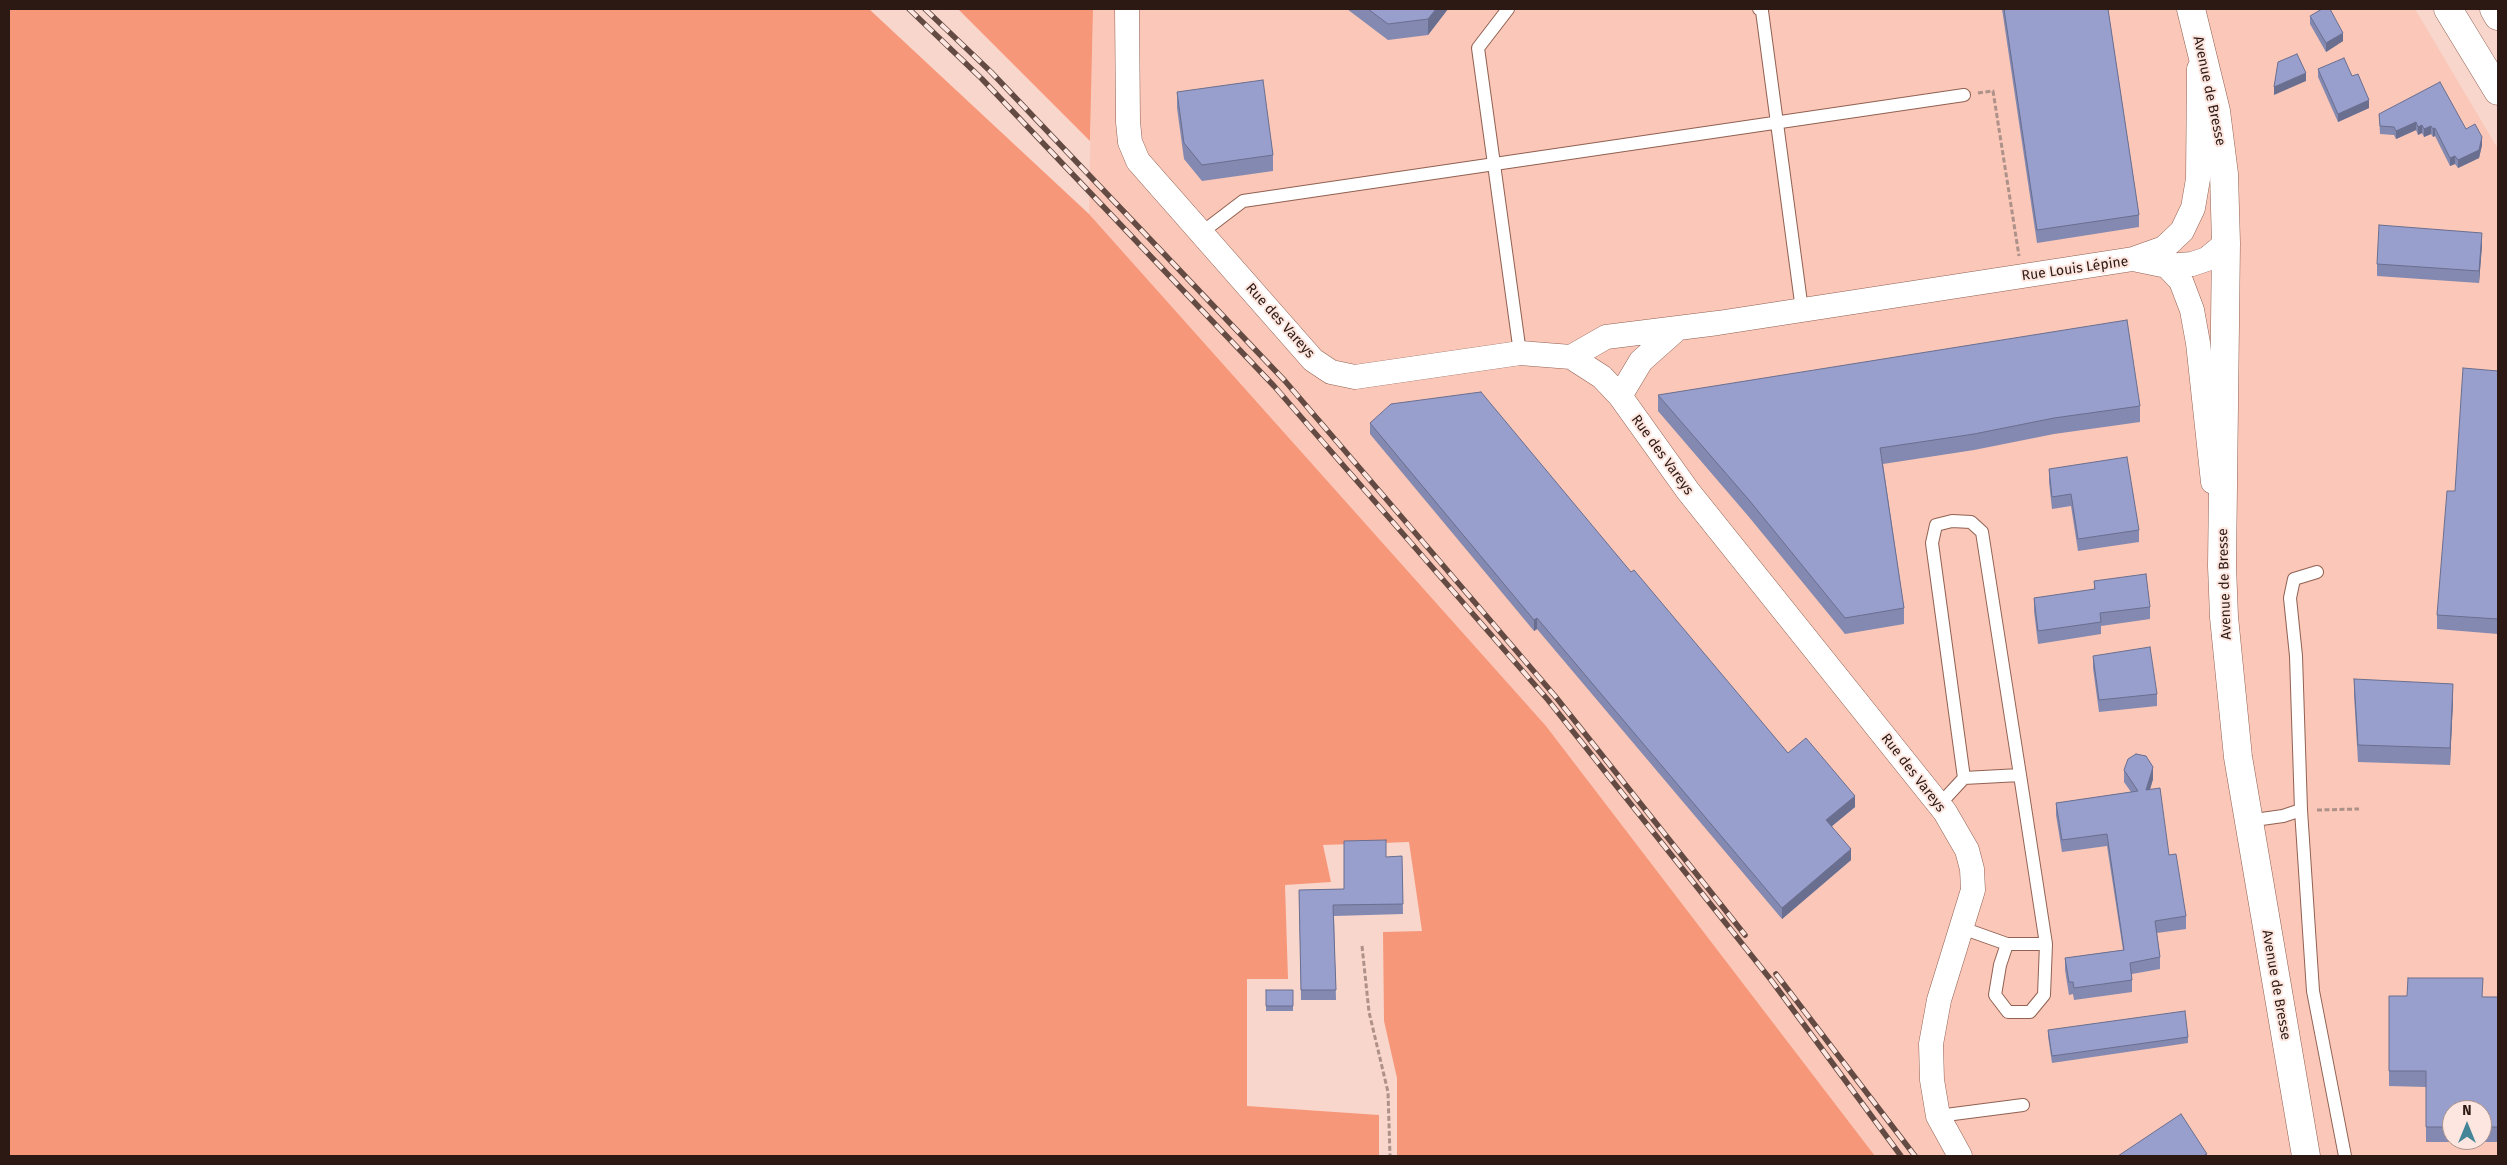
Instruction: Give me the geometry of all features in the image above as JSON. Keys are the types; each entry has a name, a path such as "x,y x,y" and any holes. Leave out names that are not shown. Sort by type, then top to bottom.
{"main road":[{"path":"2448,9 2498,91"},
{"path":"2494,9 2498,16"},
{"name":"Avenue de Bresse","path":"2192,16 2221,142 2226,243 2222,566 2224,617 2238,757 2247,821 2306,1156"}],"street":[{"name":"Rue des Vareys","path":"1127,9 1128,122 1130,142 1138,162 1314,360 1331,372 1356,377 1520,353 1571,357 1602,377 1620,396 1688,491 1939,805 1967,850 1972,869 1973,890 1939,1000 1931,1044 1932,1080 1938,1116 1960,1156"},
{"path":"2133,259 2164,248 2182,231 2193,208 2198,179 2200,126 2199,73 2192,16"},
{"name":"Rue Louis Lépine","path":"1571,357 1606,337 1678,329 2133,259 2167,266 2192,264 2206,259 2226,243"},
{"path":"2167,266 2181,281 2192,310 2198,343 2222,566"},
{"path":"1620,396 1641,362 1678,329"}],"lane":[{"path":"1508,9 1478,48 1520,353"},
{"path":"1759,9 1762,11 1802,310"},
{"path":"1201,233 1243,201 1964,95"},
{"path":"1964,778 1932,543 1936,525 1952,521 1971,522 1982,532 2048,953 2044,995 2030,1012 2008,1012 1994,995 2000,965 2007,944"},
{"path":"2316,572 2294,579 2290,598 2296,666 2301,810 2313,991 2345,1156"},
{"path":"1939,805 1964,778 2020,775"},
{"path":"2247,821 2283,816 2301,810"},
{"path":"1962,928 2007,944 2046,944"},
{"path":"1938,1116 2023,1105"}],"path":[{"path":"1964,95 1993,91 2022,276"},
{"path":"2301,810 2360,809"},
{"path":"1362,946 1369,1012 1388,1092 1390,1156"}],"shaded area":[{"path":"9,9 869,9 1089,214 1546,726 1875,1156 1397,1156 1397,1078 1384,1021 1383,932 1422,931 1409,842 1323,845 1331,882 1285,885 1288,979 1247,979 1247,1106 1379,1115 1379,1156 9,1156"},
{"path":"958,9 1093,9 1090,141"},
{"path":"1093,9 2415,9 2498,149 2498,1156 1875,1156 1546,726 1089,214"}],"building":[{"path":"1368,9 1436,9 1428,19 1388,24"},
{"path":"2004,9 2108,9 2139,215 2037,230"},
{"path":"2322,9 2330,9 2343,33 2326,43 2310,16"},
{"path":"2297,54 2306,73 2274,87 2278,62"},
{"path":"2344,58 2352,76 2358,74 2369,100 2338,114 2318,69"},
{"path":"1263,80 1273,155 1202,165 1184,143 1177,92"},
{"path":"2440,82 2466,129 2475,124 2482,137 2479,150 2458,160 2455,156 2450,158 2435,128 2433,129 2431,126 2424,129 2422,125 2418,127 2416,122 2396,131 2394,127 2380,126 2379,114"},
{"path":"2379,225 2482,233 2479,271 2377,264"},
{"path":"2127,320 2140,406 2054,418 1974,434 1880,448 1904,608 1845,618 1749,500 1658,395"},
{"path":"2463,368 2498,371 2498,619 2437,615 2447,491 2455,491"},
{"path":"1481,392 1631,572 1634,570 1788,753 1806,738 1855,796 1826,820 1851,849 1782,908 1537,618 1534,620 1370,423 1391,404"},
{"path":"2127,457 2139,530 2078,539 2071,494 2052,497 2049,469"},
{"path":"2146,574 2150,607 2100,613 2101,622 2038,631 2034,598 2095,589 2094,581"},
{"path":"2150,647 2157,694 2099,700 2093,656"},
{"path":"2354,679 2453,684 2450,748 2358,745"},
{"path":"2136,754 2146,756 2153,767 2146,790 2160,788 2169,855 2176,854 2186,916 2155,921 2160,957 2130,963 2132,980 2074,988 2073,982 2069,982 2065,958 2124,950 2107,834 2062,840 2056,803 2138,791 2124,770 2128,759"},
{"path":"1386,840 1386,857 1402,856 1403,904 1333,905 1336,990 1301,990 1299,890 1344,889 1344,841"},
{"path":"2408,978 2483,978 2482,997 2498,997 2498,1127 2492,1127 2492,1100 2442,1100 2442,1127 2426,1127 2426,1071 2389,1071 2389,996 2407,996"},
{"path":"1266,990 1293,990 1293,1006 1266,1006"},
{"path":"2185,1011 2188,1037 2052,1056 2048,1030"},
{"path":"2181,1114 2207,1154 2203,1156 2118,1156"}],"railway":[{"path":"909,9 982,79 1274,386 1548,700 1771,980 1901,1156"},
{"path":"925,9 991,72 1285,381 1555,696 1745,935"},
{"path":"1776,974 1915,1156"}]}
